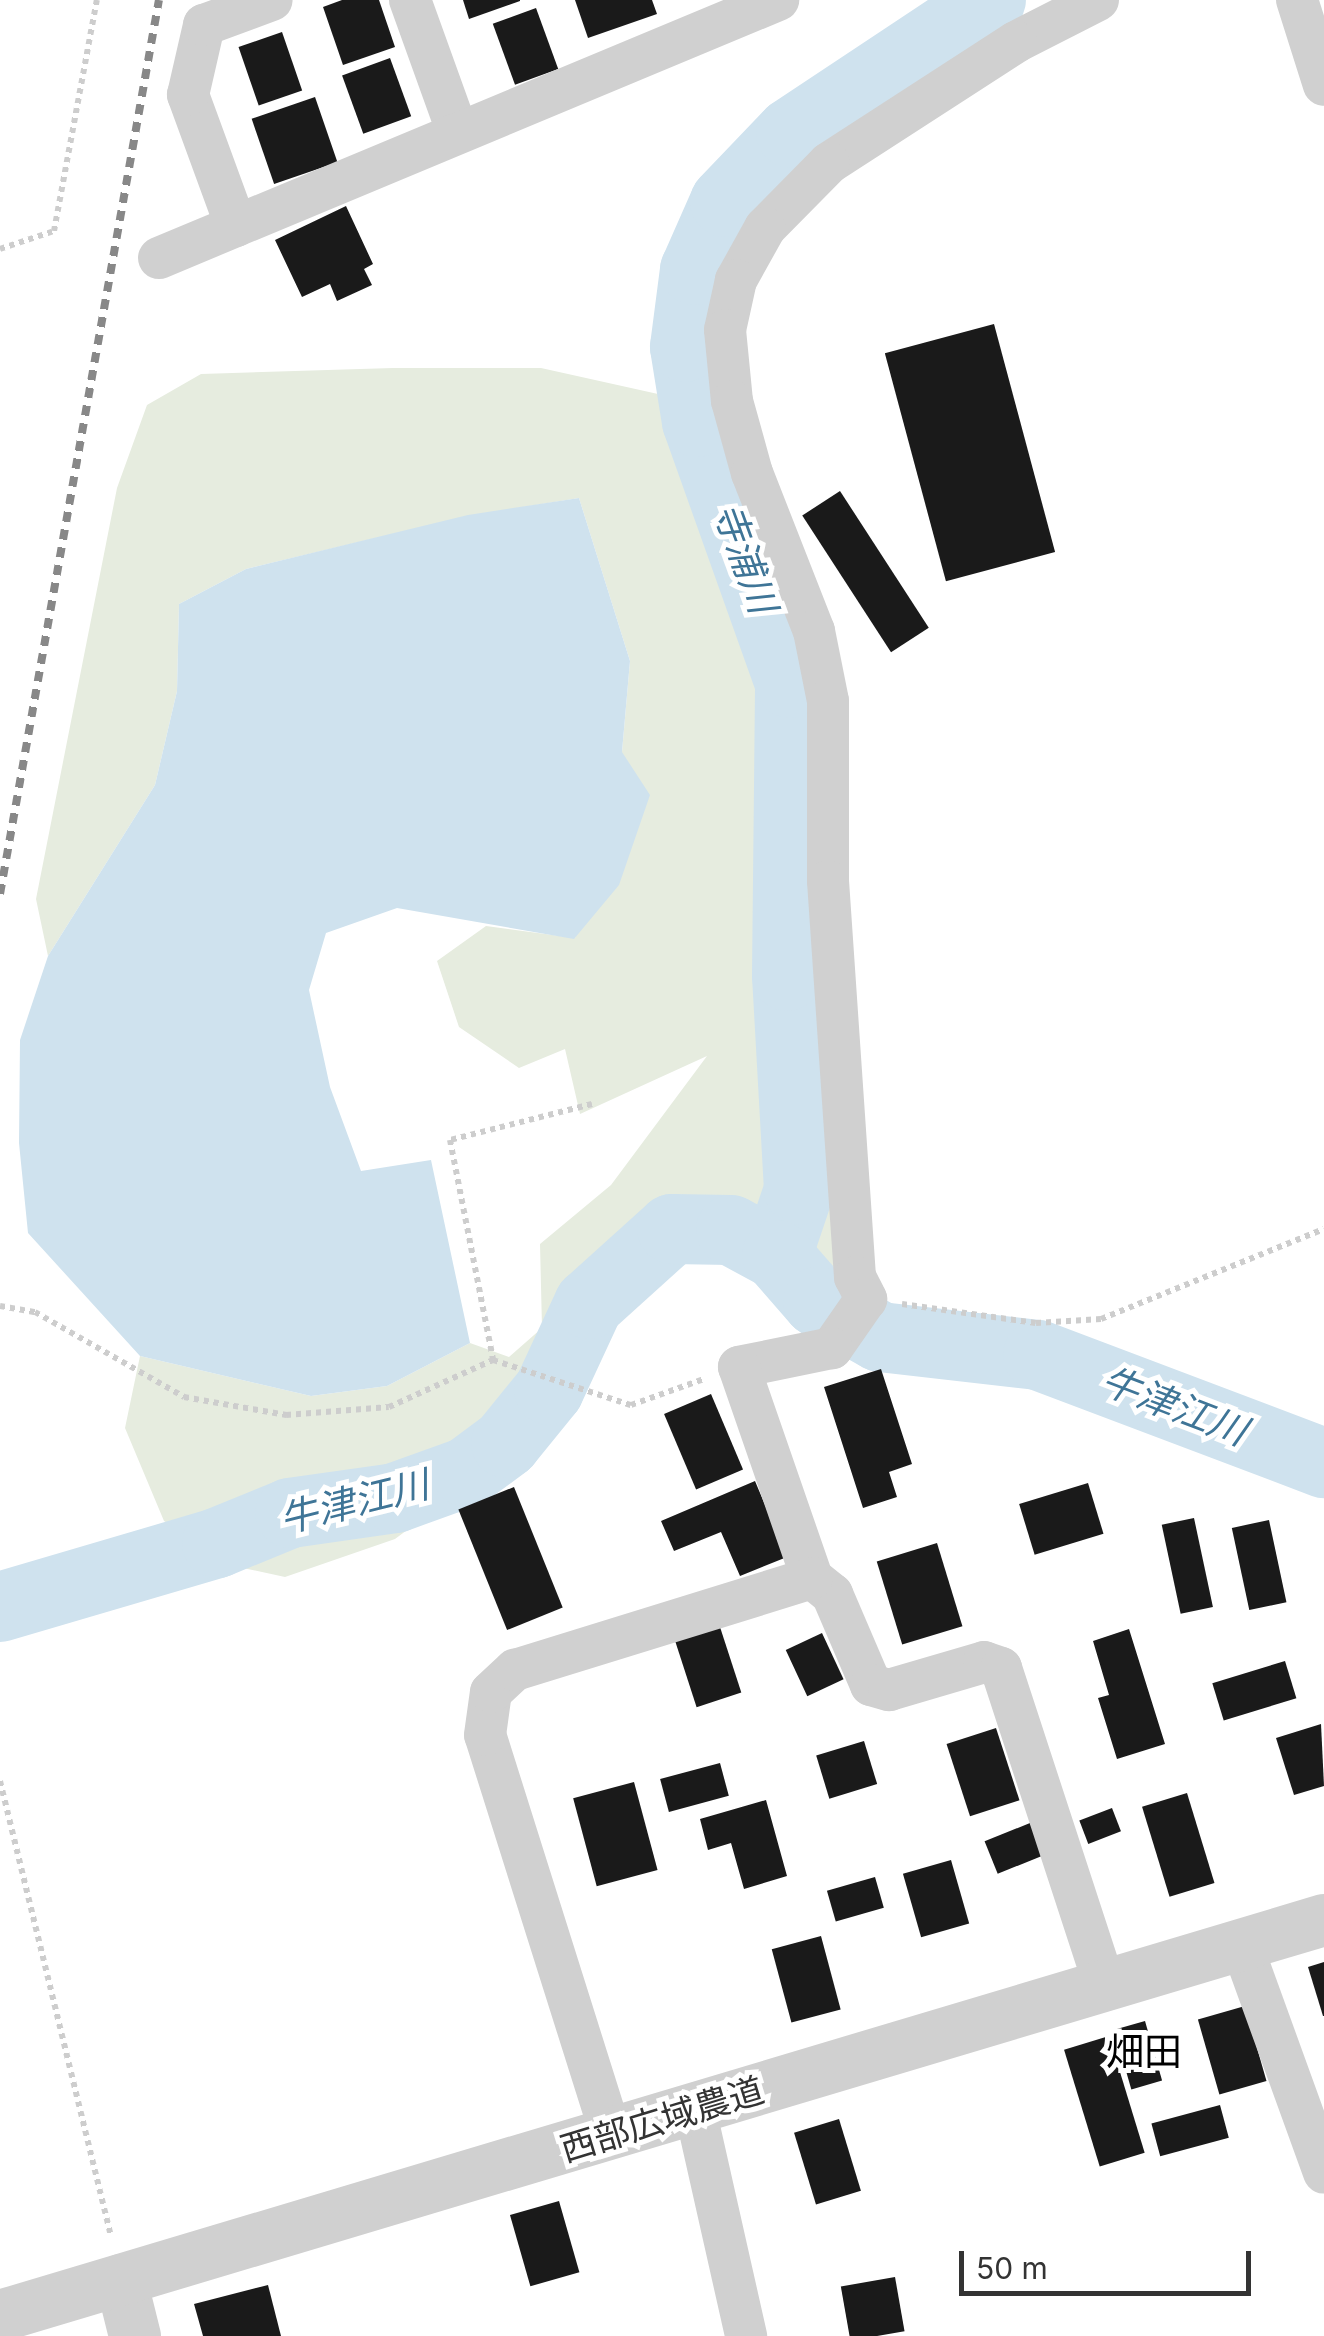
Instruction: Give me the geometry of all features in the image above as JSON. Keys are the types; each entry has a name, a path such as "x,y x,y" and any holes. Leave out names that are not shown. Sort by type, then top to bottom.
{"street":[{"path":"236,226 188,95 204,25 272,0"},
{"path":"410,0 458,133"},
{"path":"159,258 458,133 682,19 778,0"},
{"path":"1098,0 1016,42 829,163 766,228 736,280 724,330 732,401 747,455 814,632 828,701 831,920 855,1277 866,1299 842,1339 832,1348 739,1367 812,1578 832,1594 871,1684 889,1690 984,1662 1001,1668 1105,1987"},
{"path":"1296,0 1324,85"},
{"path":"611,2134 485,1735 491,1692 514,1670 812,1578"},
{"name":"西部広域農道","path":"0,2316 1324,1920"},
{"path":"1242,1946 1324,2172"},
{"path":"695,2109 746,2336"},
{"path":"121,2280 135,2336"}],"path":[{"path":"0,249 54,231 97,0"},
{"path":"492,1360 450,1140 592,1104"},
{"path":"866,1299 1036,1323 1101,1319 1324,1228"},
{"path":"0,1306 35,1312 184,1397 286,1415 389,1407 492,1360 529,1368 631,1405 739,1367"},
{"path":"0,1782 121,2280"}],"shaded area":[{"path":"541,368 712,406 812,688 805,831 843,1279 834,1312 791,1314 742,1260 670,1258 583,1352 534,1436 395,1539 285,1577 243,1568 164,1521 125,1428 140,1356 311,1396 387,1386 470,1343 509,1357 542,1328 540,1244 611,1185 707,1056 580,1114 565,1049 519,1068 459,1027 437,961 486,926 575,938 622,752 630,661 579,498 468,516 246,569 179,604 177,691 155,785 48,956 36,899 117,488 147,405 201,374"}],"water":[{"path":"579,498 630,661 622,752 650,795 619,885 574,939 397,908 326,933 309,990 330,1087 361,1171 431,1160 470,1343 387,1386 311,1396 140,1356 28,1233 19,1143 20,1040 48,956 155,785 177,691 179,604 246,569 468,515"}],"building":[{"path":"342,0 379,0 395,47 343,65 323,7"},
{"path":"463,0 520,0 520,1 469,19"},
{"path":"575,0 652,0 657,14 588,38"},
{"path":"536,8 558,69 515,85 493,24"},
{"path":"282,32 302,91 259,106 239,47"},
{"path":"390,58 411,116 363,134 342,75"},
{"path":"315,97 337,162 274,184 252,119"},
{"path":"346,206 373,264 364,269 372,285 337,301 330,284 302,297 275,240"},
{"path":"994,324 1055,552 946,581 885,353"},
{"path":"840,491 929,628 891,652 802,516"},
{"path":"881,1369 912,1464 889,1472 897,1497 863,1508 824,1387"},
{"path":"711,1394 743,1469 696,1489 664,1414"},
{"path":"755,1481 787,1557 740,1576 721,1532 674,1551 661,1521"},
{"path":"1088,1483 1103,1534 1035,1555 1019,1504"},
{"path":"514,1487 563,1608 507,1630 458,1509"},
{"path":"1194,1518 1213,1607 1181,1614 1162,1525"},
{"path":"1269,1520 1286,1602 1249,1610 1232,1528"},
{"path":"937,1543 962,1626 902,1645 877,1561"},
{"path":"720,1627 741,1693 697,1707 675,1642"},
{"path":"1129,1629 1165,1744 1117,1759 1098,1698 1109,1695 1093,1641"},
{"path":"822,1633 844,1679 807,1696 786,1650"},
{"path":"1285,1661 1296,1698 1224,1721 1212,1683"},
{"path":"1321,1724 1324,1786 1294,1795 1276,1738"},
{"path":"996,1728 1019,1800 970,1816 947,1744"},
{"path":"864,1741 877,1784 829,1799 816,1756"},
{"path":"720,1763 729,1796 669,1812 660,1779"},
{"path":"634,1782 658,1870 597,1886 573,1798"},
{"path":"1187,1793 1214,1883 1170,1897 1142,1807"},
{"path":"766,1800 787,1876 744,1889 731,1843 708,1850 700,1819"},
{"path":"1112,1808 1121,1831 1088,1844 1079,1821"},
{"path":"1030,1823 1043,1855 998,1874 985,1841"},
{"path":"951,1860 969,1923 921,1937 903,1874"},
{"path":"875,1877 884,1908 836,1922 827,1891"},
{"path":"821,1936 841,2009 791,2023 772,1949"},
{"path":"1324,1962 1324,2016 1323,2016 1308,1967"},
{"path":"1245,2006 1266,2081 1219,2094 1198,2020"},
{"path":"1145,2021 1162,2081 1131,2089 1114,2030"},
{"path":"1109,2036 1145,2153 1100,2166 1064,2050"},
{"path":"1220,2105 1229,2138 1160,2156 1151,2123"},
{"path":"839,2119 861,2191 816,2204 794,2133"},
{"path":"559,2201 579,2272 530,2286 510,2215"},
{"path":"895,2277 905,2331 850,2336 841,2287"},
{"path":"268,2285 281,2336 203,2336 194,2304"}],"waterway":[{"name":"寺浦川","path":"777,1255 799,1190 787,976 790,683 697,422 685,347 695,270 725,202 791,133 991,0"},
{"name":"牛津江川","path":"0,1607 217,1543 290,1513 395,1498 467,1472 506,1443 549,1390 589,1304 672,1229 731,1230 777,1255 818,1302 880,1337 1038,1355 1324,1463"}],"railway":[{"path":"0,894 159,0"}],"district":[{"name":"畑田","path":"1144,2052"}]}
